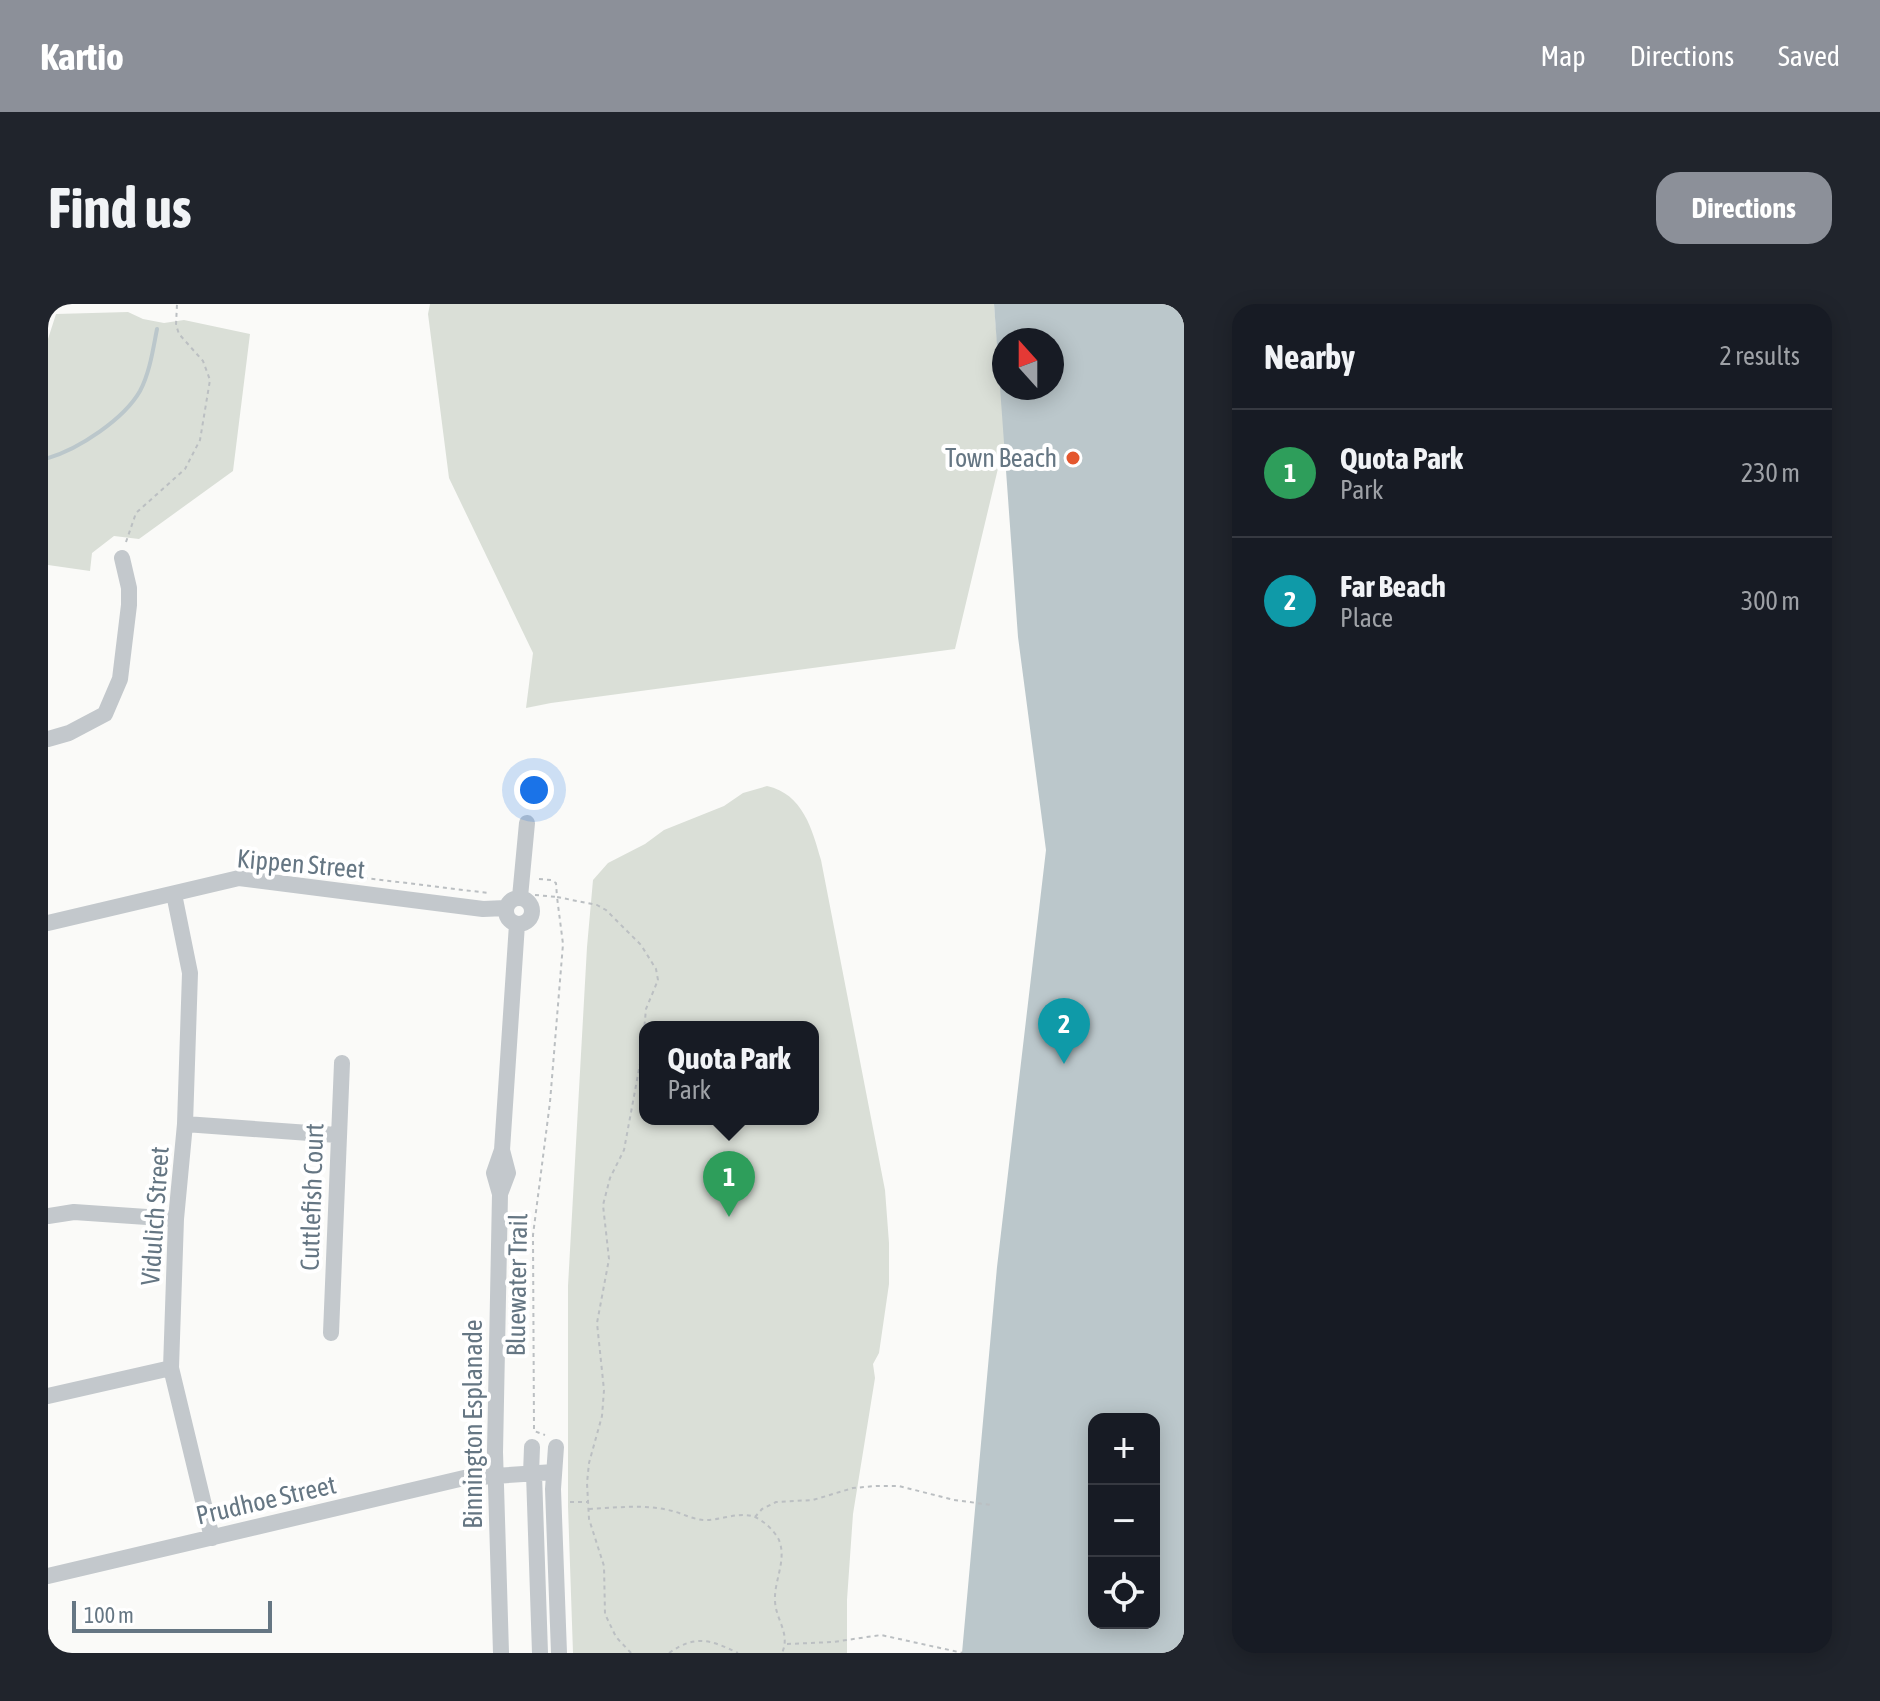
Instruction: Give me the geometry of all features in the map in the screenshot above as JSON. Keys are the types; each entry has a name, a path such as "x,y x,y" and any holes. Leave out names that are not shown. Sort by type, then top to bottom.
{"street":[{"path":"48,739 69,733 105,714 120,679 130,599 122,558"},
{"name":"Binnington Esplanade","path":"501,1653 496,1475 500,1194 508,1173 502,1150 517,924 525,922 532,912 520,889 527,823"},
{"name":"Kippen Street","path":"48,923 239,878 483,909 506,908"},
{"path":"517,924 508,918 506,908 520,889"},
{"name":"Vidulich Street","path":"174,894 190,973 171,1368 212,1538"},
{"name":"Cuttlefish Court","path":"331,1333 342,1063"},
{"path":"185,1124 337,1135"},
{"path":"48,1216 74,1212 176,1219"},
{"path":"48,1396 171,1368"},
{"path":"556,1443 554,1472 559,1653"},
{"path":"532,1447 540,1653"},
{"name":"Prudhoe Street","path":"48,1576 464,1478 554,1472"}],"path":[{"path":"122,558 130,524 136,513 185,469 200,440 210,380 203,361 179,334 177,304"},
{"path":"282,868 497,894 551,880 558,886 557,897"},
{"path":"520,889 603,907 641,945 656,969 658,980 646,1009 645,1021"},
{"name":"Bluewater Trail","path":"556,1443 534,1431 532,1264 562,959 563,936 557,897"},
{"path":"631,1653 616,1637 605,1614 604,1566 587,1502 589,1463 602,1416 604,1390 597,1323 609,1259 603,1205 610,1178 624,1150 639,1069"},
{"path":"755,1517 762,1509 776,1502 813,1500 853,1488 876,1486 899,1486 954,1500 992,1505"},
{"path":"561,1502 587,1502"},
{"path":"587,1510 647,1507 701,1520 755,1517 772,1531 780,1546 775,1600 785,1644 782,1653"},
{"path":"785,1644 833,1642 881,1635 963,1653"},
{"path":"670,1653 698,1640 718,1643 738,1653"}],"shaded area":[{"path":"430,304 994,304 996,328 992,328 992,400 1002,400 1005,439 955,649 526,708 533,653 449,478 428,314"},
{"path":"994,304 1184,304 1184,1653 962,1653 997,1267 1046,850 1018,637 1001,400 1064,400 1064,328 996,328"},
{"path":"128,312 164,323 184,320 250,334 233,471 139,539 114,536 92,553 90,571 48,565 48,339 56,314"},
{"path":"767,786 779,790 798,805 814,836 885,1190 889,1284 879,1353 873,1364 875,1378 853,1514 847,1653 573,1653 568,1506 568,1286 593,880 608,863 645,844 664,830 724,806 743,793"}],"waterway":[{"path":"48,458 100,432 133,402 146,376 157,329"}],"place":[{"name":"Town Beach","path":"1073,458"},
{"name":"Far Beach","path":"1064,1064"},
{"name":"Quota Park","path":"729,1217"}]}
